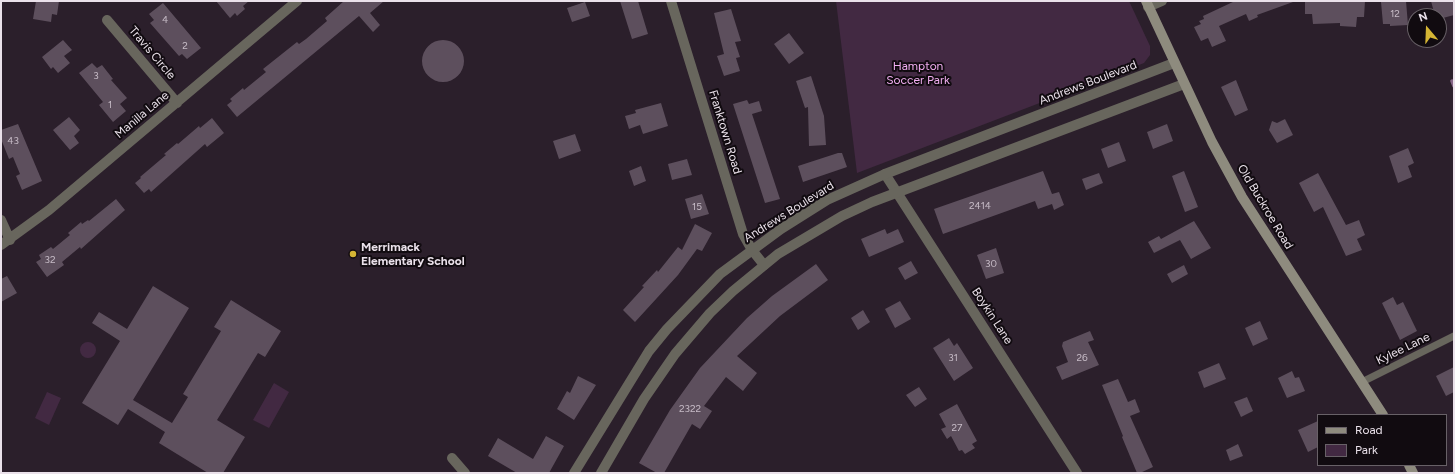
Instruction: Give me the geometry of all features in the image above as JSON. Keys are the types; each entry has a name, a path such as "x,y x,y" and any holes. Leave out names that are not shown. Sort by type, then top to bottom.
{"main road":[{"name":"Old Buckroe Road","path":"1147,4 1212,142 1242,197 1382,414"}],"street":[{"name":"Manilla Lane","path":"5,243 49,210 298,1"},
{"name":"Franktown Road","path":"671,1 743,234 752,250 764,265"},
{"path":"1147,4 1162,1"},
{"name":"Travis Circle","path":"107,20 176,103"},
{"name":"Andrews Boulevard","path":"574,473 649,351 685,308 720,274 752,250 827,200 885,174 1174,63"},
{"path":"601,473 644,400 675,354 710,313 764,265 784,250 842,216 895,192 1184,84"},
{"name":"Boykin Lane","path":"885,174 895,192 1077,473"},
{"path":"1,220 5,243"},
{"path":"452,458 465,473"}],"lane":[{"name":"Kylee Lane","path":"1362,382 1454,336"}],"green space":[{"name":"Hampton Soccer Park","path":"836,1 1129,1 1150,46 1150,55 1144,63 857,173"},
{"path":"88,342 94,344 96,350 94,356 88,358 82,356 80,350 82,344"},
{"path":"274,383 289,392 269,428 253,420"},
{"path":"47,392 61,398 49,425 35,418"}],"building":[{"path":"36,1 59,1 57,15 52,14 51,22 33,19"},
{"path":"216,1 249,1 243,6 245,9 237,16 235,13 230,18"},
{"path":"344,1 384,1 370,13 380,25 373,32 359,16 237,117 227,105 232,101 230,99 243,88 244,90 266,72 263,69 297,42 299,44 306,39 327,21 325,18"},
{"path":"620,1 638,1 648,34 632,39"},
{"path":"1235,1 1293,2 1257,15 1258,17 1249,21 1246,14 1219,26 1226,41 1212,47 1208,38 1201,41 1194,27 1201,24 1199,21 1204,19 1203,16"},
{"path":"1305,1 1365,1 1364,17 1357,17 1356,27 1340,26 1340,23 1313,24 1312,14 1305,14"},
{"path":"1406,1 1407,25 1390,26 1390,24 1383,24 1381,2"},
{"path":"1431,1 1454,1 1454,15 1447,17 1447,8 1433,8"},
{"path":"585,2 590,16 572,22 567,8"},
{"path":"163,3 201,48 187,59 182,54 179,56 150,23 154,20 149,14"},
{"path":"731,9 741,41 735,42 740,57 736,58 740,71 724,76 717,56 724,54 714,13"},
{"path":"789,33 804,53 789,64 774,44"},
{"path":"63,40 72,50 64,56 70,63 58,73 53,67 51,69 42,57"},
{"path":"443,40 458,46 464,61 458,76 443,82 428,76 422,61 428,46"},
{"path":"92,63 97,68 102,65 113,79 111,80 127,98 120,104 126,111 113,122 99,105 103,102 79,73"},
{"path":"811,76 824,116 826,145 809,146 808,107 805,108 796,81"},
{"path":"1236,80 1248,110 1235,116 1221,87"},
{"path":"747,100 749,104 759,101 762,111 752,114 780,199 765,203 733,104"},
{"path":"661,103 668,126 643,134 640,125 629,129 625,116 636,113 635,110"},
{"path":"69,117 80,130 74,136 79,143 70,150 53,130"},
{"path":"212,118 224,133 207,147 205,144 151,192 149,189 144,193 135,183 141,178 140,177 166,155 164,154 177,143 178,144 199,126 200,128"},
{"path":"1285,119 1293,135 1277,143 1269,130 1272,121 1277,123"},
{"path":"18,124 42,181 22,190 16,176 20,174 13,157 9,159 1,139 1,130"},
{"path":"1167,124 1173,141 1153,149 1147,132"},
{"path":"575,134 581,151 559,159 553,141"},
{"path":"1119,142 1126,161 1108,168 1101,149"},
{"path":"1408,148 1414,163 1408,166 1412,177 1398,183 1389,156"},
{"path":"842,153 847,167 803,182 798,166"},
{"path":"687,159 692,175 672,180 668,164"},
{"path":"641,166 646,181 634,186 629,171"},
{"path":"1043,171 1052,194 1059,192 1064,205 1054,210 1052,204 1038,209 1035,201 943,234 934,209"},
{"path":"1184,171 1198,207 1185,212 1172,176"},
{"path":"1099,173 1103,183 1086,190 1082,179"},
{"path":"1318,173 1346,225 1359,220 1365,235 1357,239 1362,250 1346,256 1323,207 1314,212 1299,183"},
{"path":"702,194 709,214 691,219 685,199"},
{"path":"116,199 125,210 81,249 80,247 62,262 64,265 47,277 36,262 41,259 39,255 51,247 53,249 70,235 68,233 81,222 82,224 88,220 89,221"},
{"path":"1194,221 1211,248 1191,259 1180,240 1154,253 1148,242 1159,236 1161,239"},
{"path":"695,224 712,233 702,251 697,249 678,275 635,322 623,310 644,287 642,286 657,270 658,272 678,247 682,250"},
{"path":"885,229 887,234 898,229 904,242 869,257 861,239"},
{"path":"996,248 1004,273 986,279 977,255"},
{"path":"911,261 918,273 905,280 898,268"},
{"path":"816,264 828,280 780,316 737,356 757,373 743,391 726,377 704,406 712,411 700,429 692,424 664,473 657,473 639,463 670,410 700,368 747,318 772,296"},
{"path":"1184,265 1188,274 1172,283 1167,274"},
{"path":"7,276 17,293 1,302 1,279"},
{"path":"153,286 189,308 133,400 172,423 188,397 183,394 221,331 214,327 231,300 281,331 265,357 258,353 217,420 245,437 223,473 208,473 159,443 165,432 128,409 118,425 82,403 120,341 92,323 99,312 127,329"},
{"path":"1393,297 1397,305 1403,302 1417,331 1400,340 1382,303"},
{"path":"900,301 911,319 895,328 885,309"},
{"path":"863,310 870,322 858,330 851,318"},
{"path":"1260,321 1268,339 1253,346 1245,328"},
{"path":"1090,331 1094,340 1088,342 1099,365 1062,380 1056,367 1068,362 1062,346 1063,342"},
{"path":"949,338 954,346 957,343 973,368 954,381 933,348"},
{"path":"1219,363 1226,379 1204,388 1198,372"},
{"path":"1454,367 1454,392 1446,396 1436,376"},
{"path":"1292,371 1295,378 1299,377 1305,391 1287,398 1278,378"},
{"path":"578,376 596,385 574,420 557,409 567,391 570,393"},
{"path":"1118,379 1128,402 1135,399 1140,412 1130,416 1153,467 1140,473 1137,473 1102,385"},
{"path":"919,387 927,399 915,407 906,395"},
{"path":"1247,397 1253,411 1241,417 1234,402"},
{"path":"957,404 977,441 972,444 975,448 965,454 962,450 959,451 951,436 947,439 941,429 946,427 939,414"},
{"path":"1317,421 1317,448 1308,452 1298,430"},
{"path":"546,436 564,446 549,473 517,473 488,456 498,438 533,459"},
{"path":"1238,444 1243,456 1230,461 1226,450"}],"waterway":[{"path":"1452,81 1454,86"}],"place":[{"name":"Merrimack Elementary School","path":"353,254"}]}
